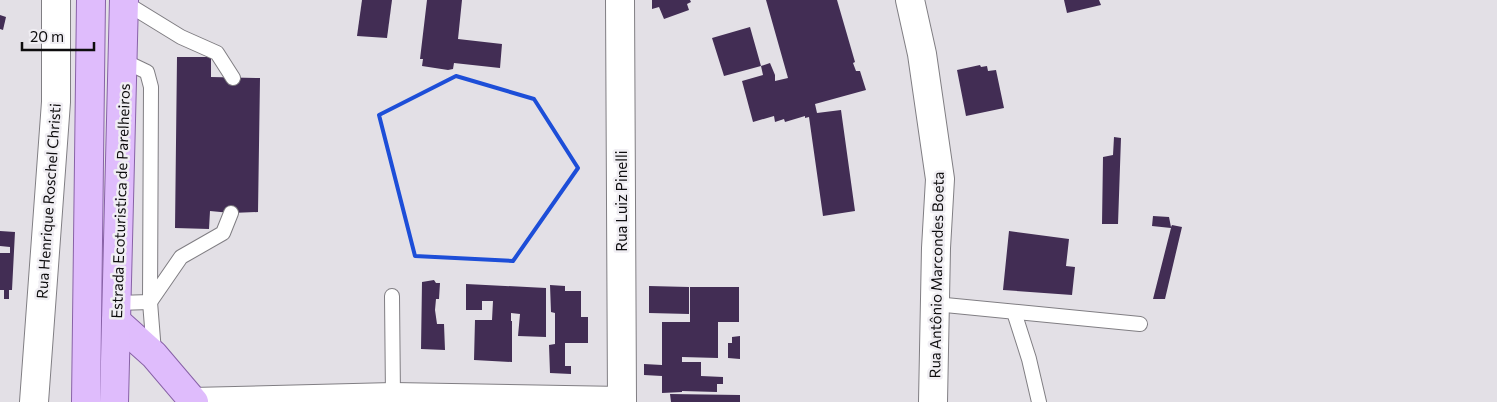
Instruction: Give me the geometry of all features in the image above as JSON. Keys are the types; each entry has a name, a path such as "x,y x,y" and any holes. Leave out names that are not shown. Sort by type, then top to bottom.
{"main road":[{"name":"Estrada Ecoturistica de Parelheiros","path":"86,402 91,0"},
{"name":"Estrada Ecoturistica de Parelheiros","path":"114,402 124,1"},
{"path":"117,312 193,402"}],"street":[{"name":"Rua Henrique Roschel Christi","path":"34,402 56,102 56,0"},
{"name":"Rua Luiz Pinelli","path":"620,0 622,402"},
{"name":"Rua Antônio Marcondes Boeta","path":"910,0 922,54 940,179 935,304 934,402"},
{"path":"193,402 393,399 622,402"}],"lane":[{"path":"124,1 181,37 217,53 233,78"},
{"path":"124,61 147,72 151,87 150,302 154,355"},
{"path":"117,312 150,302 181,257 223,232 231,213"},
{"path":"392,296 393,399"},
{"path":"935,304 1140,324"},
{"path":"1014,312 1029,359 1039,402"}],"highlighted area":[{"path":"456,76 534,99 578,168 513,261 415,256 379,115"}],"building":[{"path":"362,0 392,0 387,38 357,36"},
{"path":"427,0 462,0 458,39 502,44 500,68 454,63 453,69 448,70 422,66 423,59 420,59"},
{"path":"652,0 690,0 691,2 687,4 689,10 664,19 659,7 652,9"},
{"path":"766,0 837,0 855,62 853,63 856,71 860,71 866,90 815,104 817,113 841,110 855,211 823,216 809,117 805,118 805,116 785,122 784,119 775,122 774,116 753,122 742,81 763,75 761,66 770,63 775,75 775,81 788,78"},
{"path":"1064,0 1099,0 1101,5 1067,13"},
{"path":"0,15 6,17 3,30 0,29"},
{"path":"750,27 761,66 724,76 712,38"},
{"path":"177,57 211,57 211,77 260,78 258,212 231,213 210,211 209,229 175,228"},
{"path":"980,65 981,67 987,66 988,71 996,70 1004,108 966,116 957,70"},
{"path":"1114,137 1121,138 1118,224 1102,224 1103,157 1113,155"},
{"path":"1153,216 1169,217 1171,227 1172,225 1182,227 1165,299 1153,299 1171,228 1152,226"},
{"path":"0,231 15,232 12,290 9,290 9,299 4,299 4,290 0,290 0,253 10,253 10,247 0,246"},
{"path":"1009,231 1069,239 1066,266 1075,267 1072,295 1003,290"},
{"path":"434,280 436,283 440,283 439,299 436,299 435,310 437,324 444,324 445,350 421,349 422,282"},
{"path":"466,284 546,288 546,337 518,336 520,314 511,313 512,362 474,360 475,320 492,320 493,301 482,301 482,310 466,310"},
{"path":"550,285 565,286 565,291 581,291 581,317 588,317 588,343 565,343 565,366 571,366 571,374 550,373 549,345 555,344 555,313 551,312"},
{"path":"649,286 689,287 689,314 649,313"},
{"path":"690,287 739,287 739,322 718,322 718,358 682,357 682,362 701,362 701,376 723,377 723,384 717,384 717,392 682,391 662,393 662,376 644,375 644,364 662,365 662,322 690,322"},
{"path":"740,336 740,359 728,358 728,343 732,343 732,337"},
{"path":"670,394 740,395 740,402 671,402"}]}
